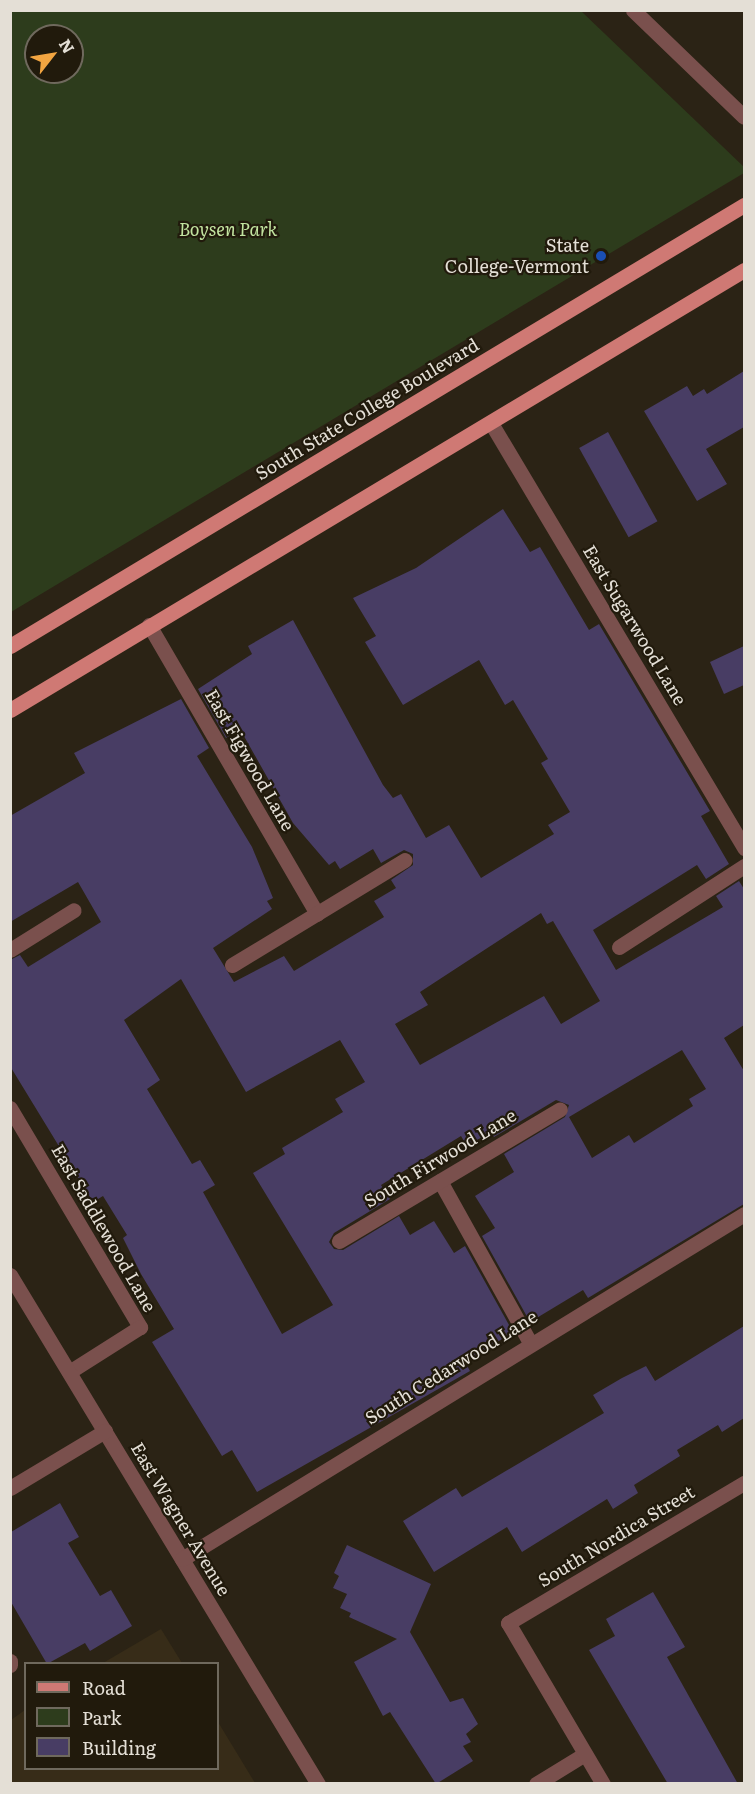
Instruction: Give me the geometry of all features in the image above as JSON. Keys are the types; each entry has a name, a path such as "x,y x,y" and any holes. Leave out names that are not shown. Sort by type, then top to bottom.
{"main road":[{"name":"South State College Boulevard","path":"10,646 744,205"},
{"path":"10,710 744,270"}],"street":[{"path":"633,10 744,117"},
{"name":"East Sugarwood Lane","path":"491,423 744,848"},
{"name":"East Figwood Lane","path":"149,625 317,914"},
{"path":"232,964 405,860"},
{"path":"619,947 744,866"},
{"path":"10,950 74,910"},
{"name":"South Firwood Lane","path":"339,1241 560,1109"},
{"name":"East Saddlewood Lane","path":"13,1117 140,1327 69,1371"},
{"path":"440,1181 530,1341"},
{"name":"South Cedarwood Lane","path":"182,1559 530,1341 744,1214"},
{"name":"East Wagner Avenue","path":"10,1275 318,1784"},
{"path":"10,1488 105,1431"},
{"name":"South Nordica Street","path":"585,1754 508,1623 744,1483"},
{"path":"536,1784 585,1754 603,1784"}],"shaded area":[{"path":"161,1629 181,1662 105,1662"},
{"path":"24,1711 24,1770 219,1770 219,1724 255,1783 11,1783 11,1720"}],"green space":[{"name":"Boysen Park","path":"10,11 581,11 744,167 744,173 11,612"}],"building":[{"path":"744,371 744,427 706,449 727,484 697,501 644,411 687,386 693,396 704,389 707,394"},
{"path":"608,432 657,521 629,537 579,448"},
{"path":"503,509 530,552 540,547 589,630 599,624 710,811 701,816 729,864 706,879 697,865 593,930 616,970 723,907 716,896 739,881 744,889 744,1025 724,1038 744,1071 744,1204 588,1298 583,1290 530,1322 482,1236 495,1228 475,1196 514,1172 504,1154 565,1117 569,1105 556,1100 494,1137 491,1132 467,1146 461,1136 381,1185 390,1199 334,1233 329,1242 334,1249 343,1250 399,1216 410,1235 434,1221 454,1253 465,1246 513,1332 465,1362 470,1371 257,1492 232,1450 222,1456 152,1342 174,1329 141,1274 123,1238 127,1235 103,1196 93,1202 10,1066 10,960 20,955 28,967 101,922 78,882 10,922 10,816 85,773 74,753 181,699 209,748 197,756 252,847 273,898 267,901 272,909 213,948 234,982 284,956 294,971 384,917 374,901 396,888 391,880 413,865 413,854 404,850 381,863 373,849 340,869 335,861 329,865 293,823 240,729 226,738 198,689 252,654 248,646 293,620 383,785 393,798 401,794 426,838 449,825 481,878 554,834 548,825 570,812 541,763 548,759 513,700 505,705 479,660 403,705 365,642 376,636 353,598 416,568","holes":["541,913 547,924 553,921 600,1001 561,1024 544,996 420,1065 395,1024 428,1005 420,992","181,979 246,1092 340,1040 365,1082 335,1099 343,1112 282,1148 285,1154 253,1173 333,1305 282,1334 203,1192 215,1185 200,1160 192,1164 147,1089 160,1080 124,1020","682,1050 706,1089 689,1099 693,1106 634,1143 629,1135 592,1158 569,1117"]},
{"path":"744,646 744,685 724,694 710,662"},
{"path":"744,1326 744,1418 722,1432 718,1425 677,1450 680,1456 634,1485 638,1493 613,1509 607,1499 522,1552 507,1527 434,1572 403,1521 456,1488 462,1497 604,1413 593,1395 622,1378 646,1366 655,1381"},
{"path":"60,1503 79,1537 68,1543 100,1596 111,1590 132,1626 90,1651 85,1643 51,1662 46,1662 11,1602 11,1532"},
{"path":"347,1545 431,1584 410,1632 450,1702 463,1698 478,1724 466,1734 471,1742 463,1746 473,1761 436,1784 390,1712 383,1716 354,1662 397,1639 349,1617 351,1613 340,1608 347,1594 333,1588 339,1576 334,1573"},
{"path":"653,1592 685,1647 667,1657 738,1784 668,1784 589,1650 615,1636 606,1619"}],"place":[{"name":"State College-Vermont","path":"601,256"}]}
